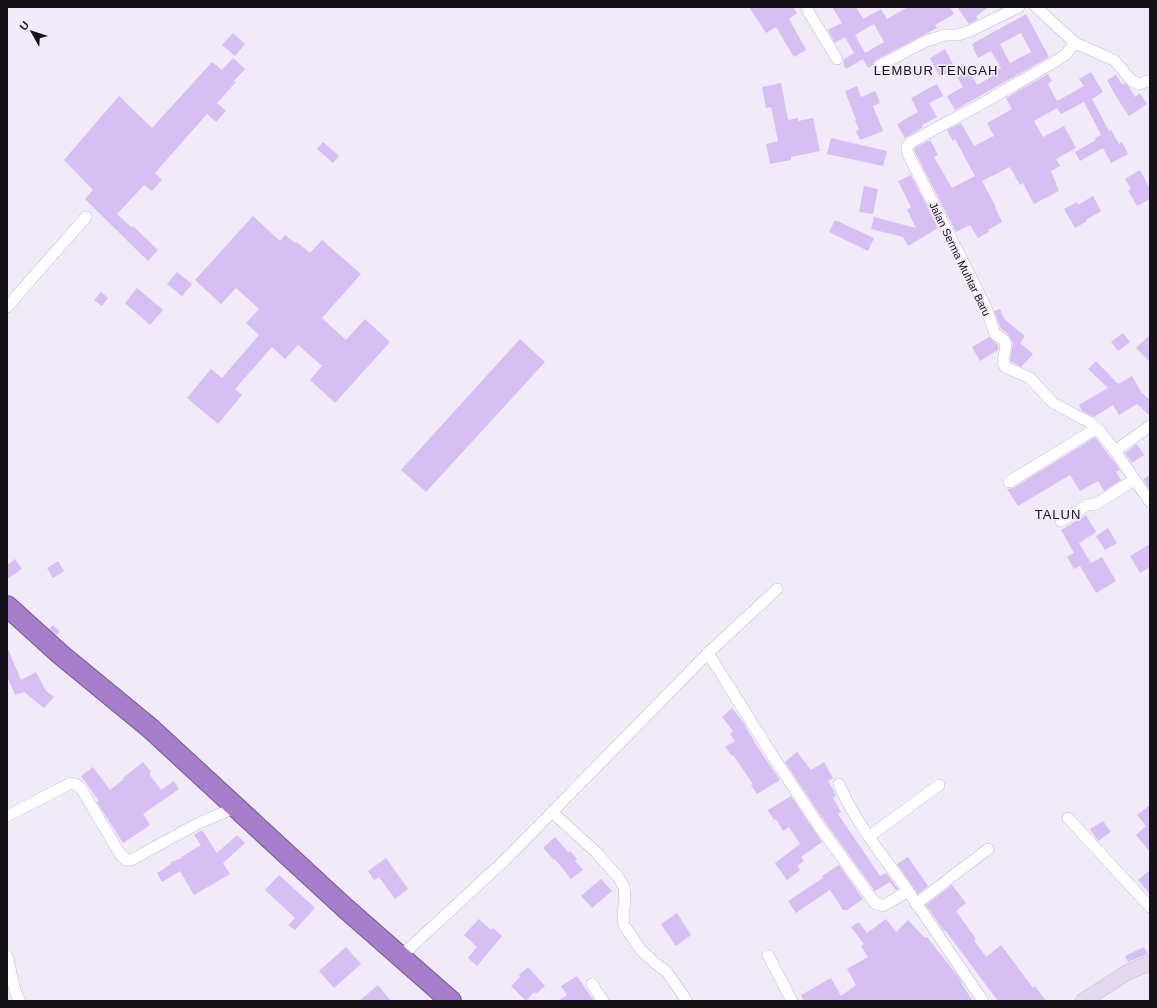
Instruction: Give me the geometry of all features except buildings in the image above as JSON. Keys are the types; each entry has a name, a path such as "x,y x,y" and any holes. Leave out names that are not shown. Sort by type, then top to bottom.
{"highway":[{"path":"7,606 60,654 150,728 400,957 451,1001"}],"street":[{"path":"807,7 837,59"},
{"path":"879,66 926,41 945,35 958,35 970,31 1019,7"},
{"path":"1036,7 1075,43 1114,60 1132,81 1140,84 1150,80"},
{"name":"Jalan Serma Muhtar Baru","path":"1075,43 1056,61 911,142 906,149 985,305 995,334 1004,340 1006,344 1004,362 1005,367 1030,378 1053,403 1098,428 1150,502"},
{"path":"7,306 86,217"},
{"path":"1115,451 1150,426"},
{"path":"1009,482 1098,428"},
{"path":"1061,521 1087,505 1096,504 1134,480"},
{"path":"400,957 508,857 708,653 777,589"},
{"path":"708,653 817,823 875,903 883,906 908,891"},
{"path":"7,816 71,783 77,785 82,790 120,854 126,860 131,860 197,824 236,807"},
{"path":"839,784 852,810 983,1001"},
{"path":"870,836 939,785"},
{"path":"552,812 596,852 618,877 624,887 624,925 640,949 667,972 687,1001"},
{"path":"1068,818 1150,908"},
{"path":"916,904 988,849"},
{"path":"768,955 792,1001"},
{"path":"7,956 12,971 15,992 20,1001"},
{"path":"1087,1000 1128,972 1150,963"},
{"path":"592,984 603,1001"}],"district":[{"name":"LEMBUR TENGAH","path":"936,70"},
{"name":"TALUN","path":"1058,514"}]}
